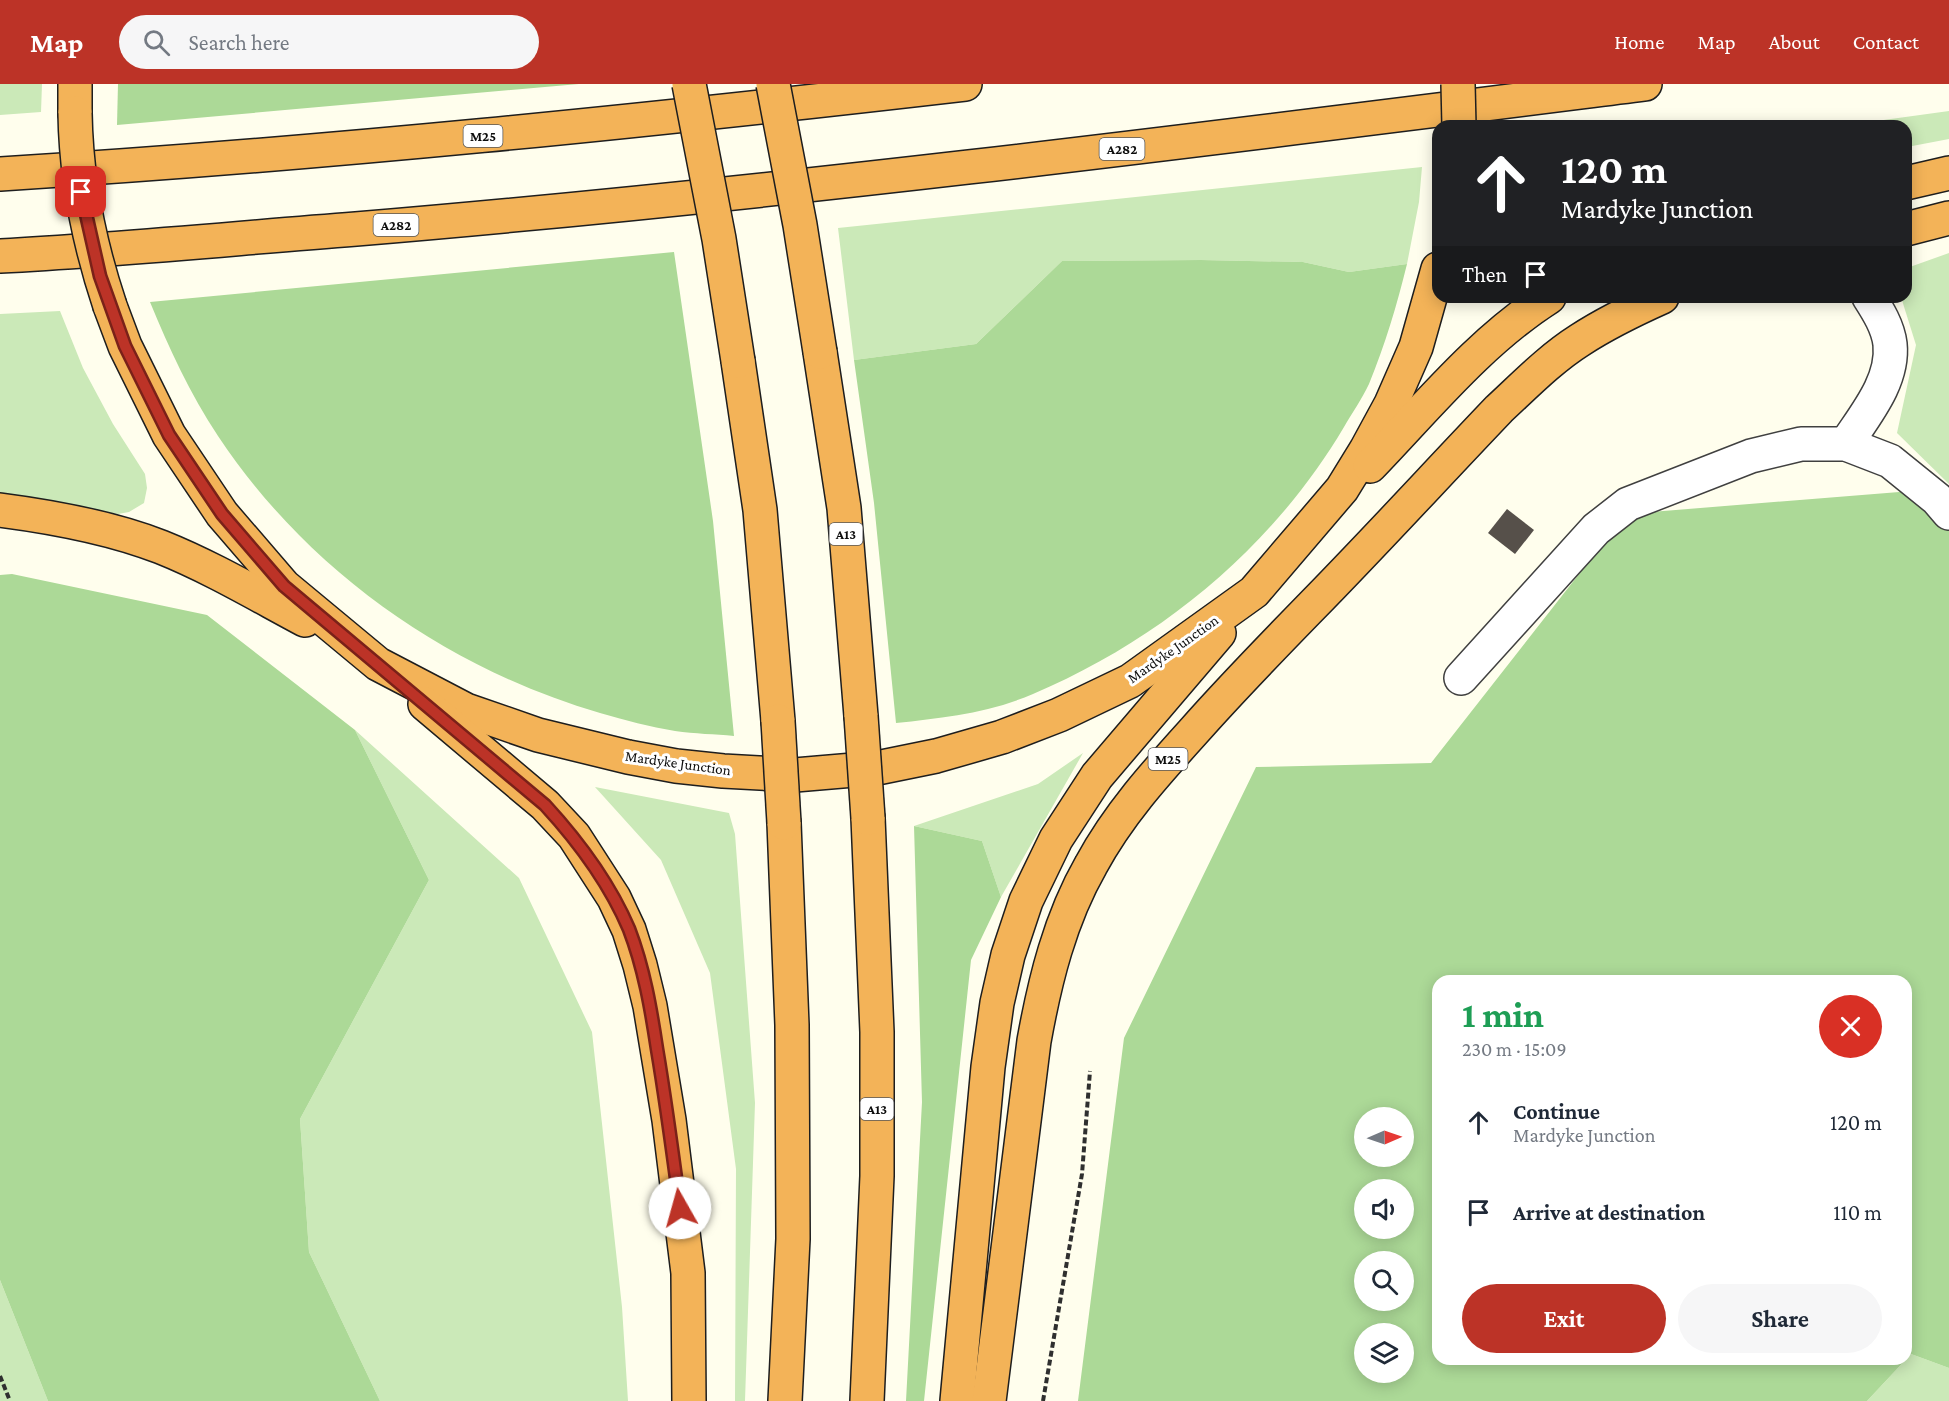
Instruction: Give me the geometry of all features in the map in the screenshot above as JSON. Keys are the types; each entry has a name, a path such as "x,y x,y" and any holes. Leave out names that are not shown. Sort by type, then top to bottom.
{"highway":[{"path":"689,84 718,239 760,510 778,721 792,1024 793,1227 785,1401"},
{"name":"A13","path":"773,84 800,225 844,508 861,716 868,818 877,1032 873,1307 867,1401"},
{"name":"M25","path":"0,174 158,164 487,136 965,84"},
{"path":"1458,84 1459,120"},
{"name":"A282","path":"0,256 536,214 870,180 1645,84"},
{"name":"Mardyke Junction","path":"75,98 76,147 81,192 91,242 110,306 125,346 169,435 222,514 284,586 367,656 466,710 538,735 676,766 795,775 877,768 936,756 1002,737 1059,715 1130,681 1254,592 1342,489 1391,404 1416,347 1432,290"},
{"path":"1912,182 1949,173"},
{"path":"1912,227 1949,218"},
{"path":"1301,538 1468,363 1513,323 1541,303"},
{"name":"M25","path":"989,1401 1034,1041 1042,996 1053,955 1068,914 1090,866 1115,824 1152,777 1211,711 1499,409 1539,371 1578,341 1622,315 1649,303"},
{"path":"0,510 100,528 159,546 207,567 367,656 545,805 574,836 614,898 629,930 650,1006 669,1120 688,1273 689,1401"},
{"path":"957,1401 988,1067 997,1004 1008,955 1026,901 1056,839 1097,776 1254,592"}],"lane":[{"path":"1846,444 1879,393 1888,368 1890,344 1881,317 1873,303"},
{"path":"1461,678 1596,529 1628,504 1750,456 1801,444 1846,444 1890,461 1937,499 1949,513"}],"path":[{"path":"1043,1401 1082,1174 1090,1071"},
{"path":"0,1376 10,1401"}],"green space":[{"path":"0,84 42,84 41,112 0,115"},
{"path":"118,84 579,84 117,125"},
{"path":"1949,111 1949,139 1912,146 1912,120 1884,120"},
{"path":"1422,167 1419,202 1407,264 1349,272 1303,262 1062,261 976,344 854,360 838,228"},
{"path":"674,252 713,521 734,736 682,732 628,721 543,694 488,670 435,641 385,608 337,571 254,485 198,404 172,354 150,302"},
{"path":"1949,253 1949,484 1897,433 1916,345 1903,303 1912,303 1912,266"},
{"path":"1062,261 1303,262 1349,272 1407,264 1390,325 1369,384 1316,471 1248,550 1210,585 1169,617 1126,646 1080,672 1033,694 1000,706 965,714 896,723 874,503 854,360 976,344"},
{"path":"60,311 83,368 113,424 145,474 147,488 144,503 129,512 118,514 0,496 0,314"},
{"path":"1949,488 1949,1368 1912,1354 1912,975 1432,975 1432,1365 1901,1365 1867,1401 1078,1401 1124,1038 1256,767 1431,763 1626,514"},
{"path":"12,574 207,615 355,730 429,880 300,1119 309,1252 380,1401 48,1401 0,1280 0,575"},
{"path":"355,730 519,878 592,1032 622,1307 628,1401 380,1401 309,1252 300,1119 429,880"},
{"path":"1083,753 1001,897 982,841 914,826 1038,784"},
{"path":"595,787 729,813 735,834 755,1103 745,1401 735,1401 736,1169 710,973 661,860"},
{"path":"914,826 982,841 1001,897 971,960 924,1401 906,1401 922,1102"},
{"path":"0,1280 48,1401 0,1401"},
{"path":"1912,1354 1949,1368 1949,1401 1867,1401 1901,1365 1912,1365"}],"building":[{"path":"1507,509 1534,530 1515,554 1488,533"}],"route":[{"path":"81,192 100,276 125,346 169,435 222,514 284,586 545,805 574,836 614,898 629,930 650,1006 669,1120 680,1208"}]}
